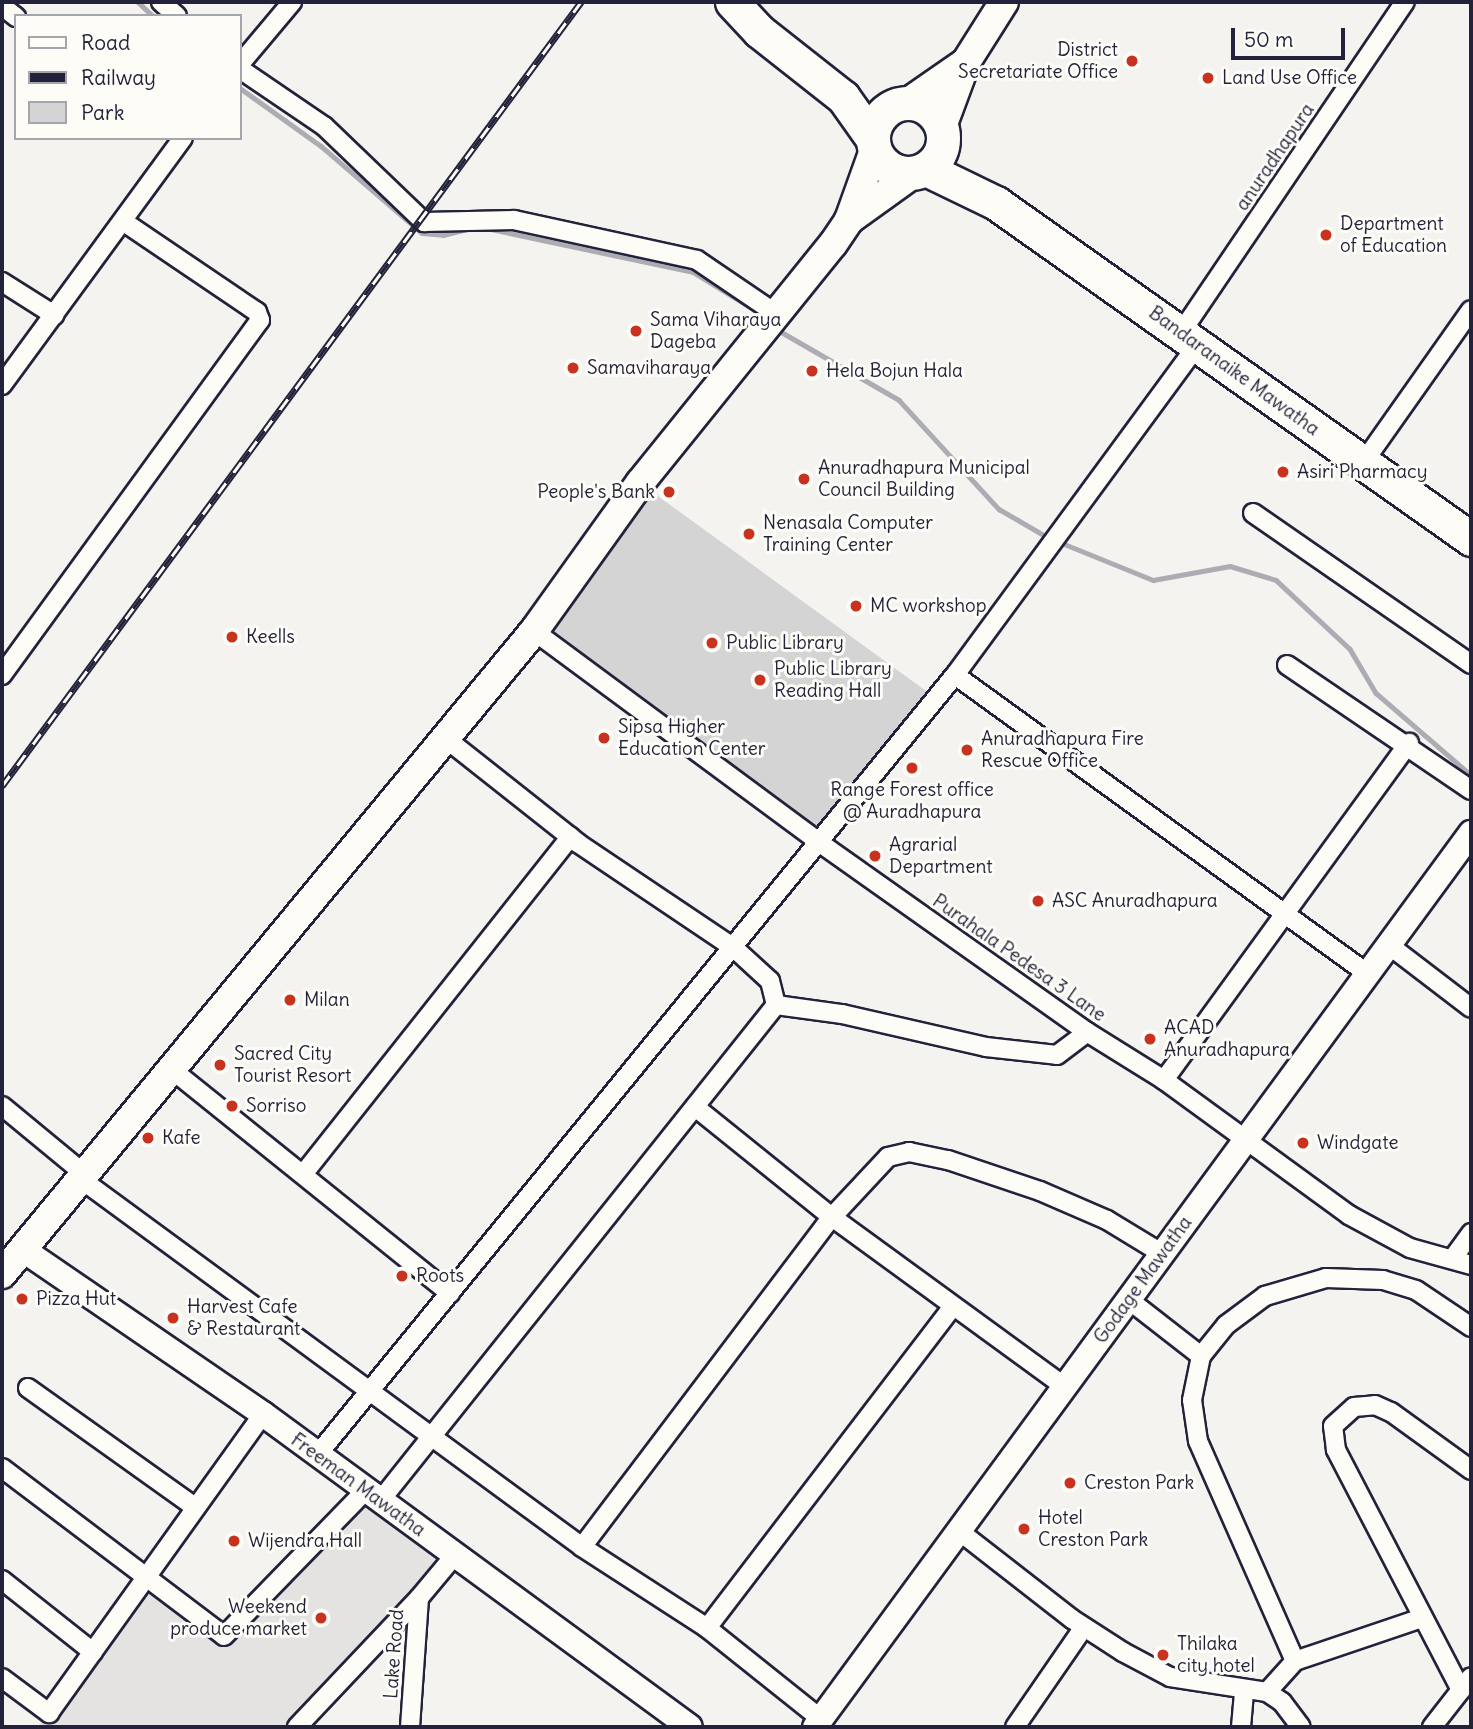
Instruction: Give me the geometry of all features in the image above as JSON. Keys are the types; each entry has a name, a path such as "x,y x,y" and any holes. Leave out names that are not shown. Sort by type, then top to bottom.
{"highway":[{"path":"732,2 767,38 843,97 891,168 919,172 938,156 943,132 926,110 843,97"},
{"path":"873,144 877,120 899,104"},
{"name":"Bandaranaike Mawatha","path":"943,132 996,203"},
{"name":"Bandaranaike Mawatha","path":"919,172 996,203 1471,539"}],"main road":[{"path":"943,132 966,62 1004,2"},
{"path":"899,104 966,62"},
{"path":"849,220 873,144"},
{"path":"2,1275 80,1175 534,631 640,483 778,315 849,220 919,172"}],"street":[{"path":"161,2 175,14"},
{"path":"242,64 292,2"},
{"name":"anuradhapura","path":"318,1454 820,843 955,676 1042,560 1068,525 1189,340 1405,2"},
{"path":"242,67 324,126 424,222 514,220 696,260 778,315"},
{"path":"2,386 124,222 178,140"},
{"path":"2,675 260,320 257,312 124,222"},
{"path":"2,282 54,315"},
{"path":"1363,463 1471,310"},
{"path":"1253,513 1471,664"},
{"name":"Purahala Pedesa 3 Lane","path":"534,631 820,843 1087,1032 1164,1080 1349,1215 1410,1248 1471,1265"},
{"path":"1287,665 1409,743 1471,790"},
{"path":"955,676 1368,974"},
{"path":"445,738 570,837 734,948 770,981 776,1005"},
{"path":"1164,1080 1409,743"},
{"name":"Godage Mawatha","path":"818,1723 1471,833"},
{"path":"304,1173 570,837"},
{"path":"1389,945 1471,1008"},
{"path":"776,1005 842,1014 986,1047 1057,1055 1087,1032"},
{"path":"2,1468 223,1636 373,1495 431,1436 776,1005"},
{"path":"171,1069 304,1173 450,1293"},
{"path":"2,1105 80,1175 369,1392 582,1547 706,1628 818,1723"},
{"path":"695,1107 832,1217 1065,1387"},
{"path":"582,1547 832,1217 888,1157 909,1152 948,1160 1040,1191 1107,1220 1163,1254"},
{"path":"1453,1258 1471,1233"},
{"name":"Freeman Mawatha","path":"22,1249 263,1414 690,1727"},
{"path":"1295,1661 1198,1441 1192,1400 1201,1356 1226,1325 1265,1296 1326,1278 1383,1280 1416,1290 1471,1327"},
{"path":"1129,1300 1201,1356"},
{"path":"706,1628 952,1307"},
{"path":"28,1388 196,1508"},
{"path":"1433,1727 1466,1683 1422,1618 1336,1450 1333,1426 1344,1412 1375,1405 1391,1412 1471,1470"},
{"path":"38,1727 263,1414"},
{"path":"959,1531 1084,1627 1170,1677 1267,1692 1282,1702 1301,1727"},
{"name":"Lake Road","path":"410,1727 419,1598 454,1555"},
{"path":"2,1580 93,1652"},
{"path":"297,1727 419,1598"},
{"path":"1267,1692 1295,1661 1422,1618"},
{"path":"1015,1727 1084,1627"},
{"path":"2,1678 50,1713"},
{"path":"1241,1727 1244,1690"}],"shaded area":[{"name":"Weekend produce market","path":"366,1490 455,1555 297,1727 38,1727 147,1577 224,1635"}],"green space":[{"path":"640,483 936,698 829,845 533,630"}],"waterway":[{"path":"138,2 151,14"},
{"path":"242,89 321,146 422,233 443,235 467,229"},
{"path":"486,228 693,272 755,310"},
{"path":"778,330 899,400 999,509 1049,538"},
{"path":"1057,541 1153,580 1230,566 1276,580 1350,649 1376,693 1471,775"}],"railway":[{"path":"2,786 581,2"}],"place":[{"name":"District Secretariate Office","path":"1132,61"},
{"name":"Land Use Office","path":"1208,78"},
{"name":"Department of Education","path":"1326,235"},
{"name":"Sama Viharaya Dageba","path":"636,331"},
{"name":"Samaviharaya","path":"573,368"},
{"name":"Hela Bojun Hala","path":"812,371"},
{"name":"Asiri Pharmacy","path":"1283,472"},
{"name":"Anuradhapura Municipal Council Building","path":"804,479"},
{"name":"People's Bank","path":"669,492"},
{"name":"Nenasala Computer Training Center","path":"749,534"},
{"name":"MC workshop","path":"856,606"},
{"name":"Keells","path":"232,637"},
{"name":"Public Library","path":"712,643"},
{"name":"Public Library Reading Hall","path":"760,680"},
{"name":"Sipsa Higher Education Center","path":"604,738"},
{"name":"Anuradhapura Fire Rescue Office","path":"967,750"},
{"name":"Range Forest office @ Auradhapura","path":"912,768"},
{"name":"Agrarial Department","path":"875,856"},
{"name":"ASC Anuradhapura","path":"1038,901"},
{"name":"Milan","path":"290,1000"},
{"name":"ACAD Anuradhapura","path":"1150,1039"},
{"name":"Sacred City Tourist Resort","path":"220,1065"},
{"name":"Sorriso","path":"232,1106"},
{"name":"Kafe","path":"148,1138"},
{"name":"Windgate","path":"1303,1143"},
{"name":"Roots","path":"402,1276"},
{"name":"Pizza Hut","path":"22,1299"},
{"name":"Harvest Cafe & Restaurant","path":"173,1318"},
{"name":"Creston Park","path":"1070,1483"},
{"name":"Hotel Creston Park","path":"1024,1529"},
{"name":"Wijendra Hall","path":"234,1541"},
{"name":"Weekend produce market","path":"321,1618"},
{"name":"Thilaka city hotel","path":"1163,1655"}]}
